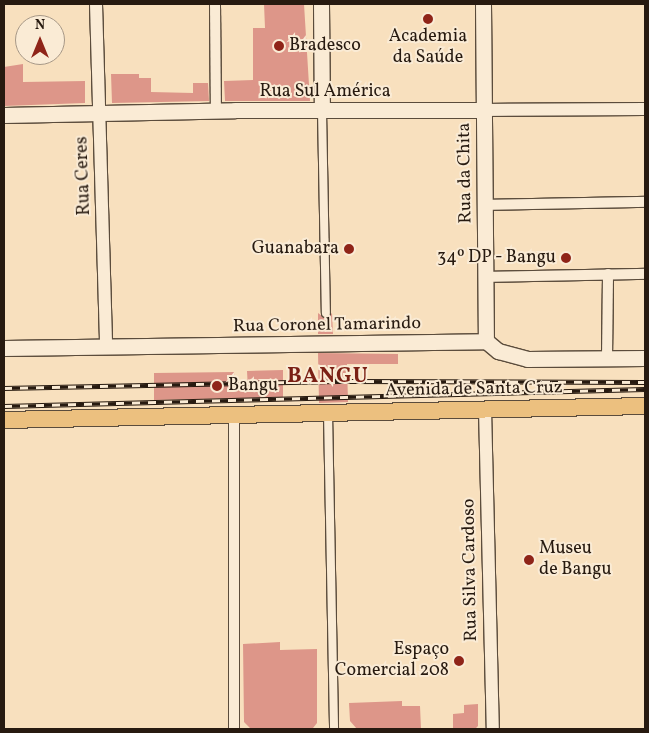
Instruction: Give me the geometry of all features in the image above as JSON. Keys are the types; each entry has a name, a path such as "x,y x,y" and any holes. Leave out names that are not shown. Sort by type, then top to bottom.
{"main road":[{"path":"320,4 322,111"},
{"name":"Rua da Chita","path":"483,4 486,341"},
{"name":"Rua Sul América","path":"4,115 99,111 484,110"},
{"path":"486,341 498,352 527,359 645,358"},
{"name":"Rua Coronel Tamarindo","path":"4,348 486,341"},
{"name":"Avenida de Santa Cruz","path":"4,420 645,406"}],"street":[{"name":"Rua Ceres","path":"96,4 106,348"},
{"path":"214,4 216,110"},
{"name":"Rua Sul América","path":"484,110 645,109"},
{"path":"322,111 326,313"},
{"path":"485,205 645,202"},
{"path":"608,274 608,358"},
{"path":"486,277 645,274"},
{"name":"Rua Silva Cardoso","path":"485,409 493,729"},
{"path":"328,413 334,729"},
{"path":"234,414 234,729"}],"building":[{"path":"264,4 304,4 310,101 225,101 224,81 253,80 253,28 265,28"},
{"path":"23,65 23,82 85,81 85,103 4,106 4,67"},
{"path":"111,74 139,74 139,78 151,78 151,92 193,93 193,83 208,83 209,101 112,103"},
{"path":"318,313 326,319 332,313 333,334 318,334"},
{"path":"318,353 398,354 398,364 347,364 348,402 319,403"},
{"path":"283,370 283,397 154,400 154,373 234,372 235,390 248,390 247,371"},
{"path":"280,642 280,650 317,649 317,723 313,728 251,729 244,722 243,644"},
{"path":"402,701 402,706 420,706 421,729 357,729 350,721 349,703"},
{"path":"478,704 478,726 475,729 453,729 453,714 464,713 464,705"}],"railway":[{"path":"4,388 350,381 645,382"},
{"path":"4,406 645,389"}],"place":[{"name":"Academia da Saúde","path":"428,19"},
{"name":"Bradesco","path":"279,46"},
{"name":"Guanabara","path":"349,249"},
{"name":"34º DP - Bangu","path":"566,258"},
{"name":"Bangu","path":"217,386"},
{"name":"Museu de Bangu","path":"529,560"},
{"name":"Espaço Comercial 208","path":"459,661"}],"district":[{"name":"BANGU","path":"328,377"}]}
